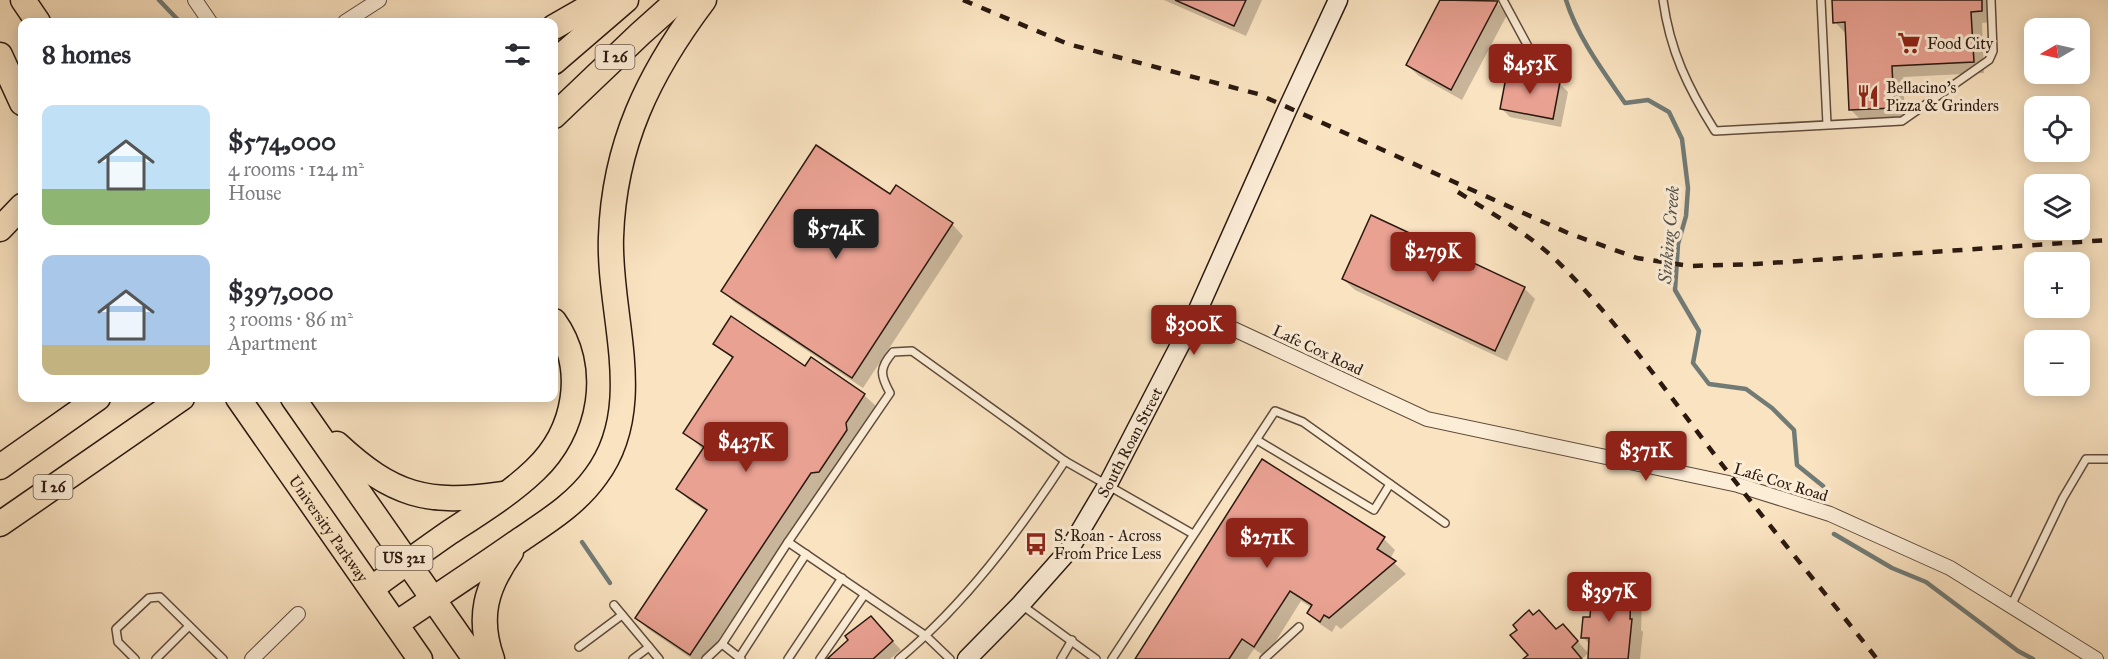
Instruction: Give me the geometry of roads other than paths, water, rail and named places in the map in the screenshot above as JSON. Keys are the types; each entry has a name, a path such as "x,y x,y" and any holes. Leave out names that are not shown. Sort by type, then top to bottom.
{"highway":[{"path":"23,0 35,18"},
{"path":"558,25 601,0"},
{"name":"I 26","path":"558,59 626,0"},
{"name":"I 26","path":"558,112 678,0"},
{"path":"396,624 565,509 581,495 612,448 623,404 623,383 611,266 611,237 619,169 630,132 658,65 704,0"},
{"path":"0,53 18,74"},
{"path":"0,53 18,94"},
{"path":"372,588 508,493 536,470 550,453 563,431 574,393 574,370 569,350 558,329"},
{"path":"0,467 92,402"},
{"name":"I 26","path":"0,524 176,402"},
{"name":"University Parkway","path":"241,402 420,659"},
{"path":"298,404 358,464 394,487 439,498 471,498 508,493"},
{"name":"US 321","path":"298,404 475,659"},
{"path":"492,659 486,644 484,619 487,597 496,573 520,540"}],"main road":[{"name":"South Roan Street","path":"968,659 1069,550 1108,484 1197,312 1338,0"}],"street":[{"path":"195,0 207,18"},
{"path":"351,18 379,0"},
{"name":"Lafe Cox Road","path":"1197,312 1427,419 1738,485 1830,514 1950,568 2096,659"},
{"path":"252,659 298,614"}],"lane":[{"path":"1503,0 1531,52"},
{"path":"1663,0 1667,29 1676,58 1701,110 1715,132 1902,121 1989,60 1993,51 1991,0"},
{"path":"1821,0 1827,124"},
{"path":"706,659 722,644 788,542 890,393 881,371 893,352 912,351 1065,461 1193,534"},
{"path":"1112,659 1275,411 1303,422 1445,523"},
{"path":"1257,440 1374,510 1390,484"},
{"path":"2011,606 2063,498 2085,459 2108,459"},
{"path":"899,659 926,636 981,578 1065,461"},
{"path":"788,542 926,636 950,659"},
{"path":"722,644 740,658 806,554"},
{"path":"788,659 842,578"},
{"path":"820,659 864,594"},
{"path":"135,659 118,642 116,629 149,598 160,597 223,659"},
{"path":"1021,604 1096,659"},
{"path":"614,605 659,659"},
{"path":"579,647 622,615"},
{"path":"156,659 189,626"},
{"path":"1264,659 1299,627"},
{"path":"1061,659 1072,640"},
{"path":"633,659 649,647"}],"waterway":[{"path":"159,0 176,18"},
{"name":"Sinking Creek","path":"1566,0 1584,41 1625,103 1648,100 1669,112 1682,139 1688,188 1686,216 1678,244 1675,290 1699,331 1693,363 1709,384 1746,389 1772,408 1794,430 1797,465 1823,486"},
{"name":"Sinking Creek","path":"1834,534 1892,568 1926,582 2018,651 2033,659"},
{"path":"582,542 610,583"}],"railway":[{"path":"963,0 1068,44 1258,94 1568,233 1637,258 1689,266 1756,264 2108,240"},
{"path":"1458,192 1532,240 1555,259 1578,283 1643,360 1743,491 1877,659"}],"place":[{"name":"Food City","path":"1909,43"},
{"name":"Bellacino's Pizza & Grinders","path":"1868,96"},
{"name":"S. Roan - Across From Price Less","path":"1036,544"}]}
